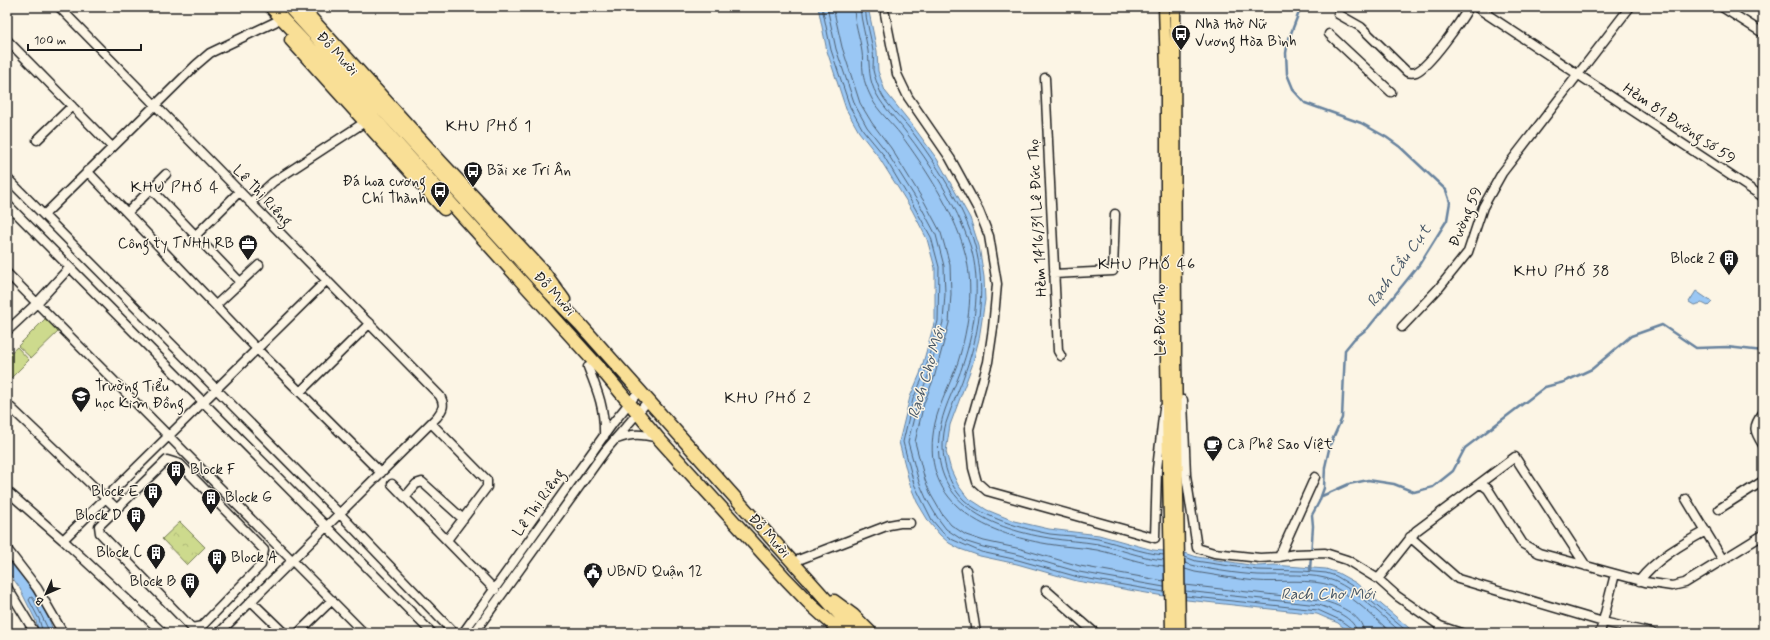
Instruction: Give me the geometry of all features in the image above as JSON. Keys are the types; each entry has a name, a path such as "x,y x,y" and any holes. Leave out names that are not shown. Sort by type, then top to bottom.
{"highway":[{"name":"Đỗ Mười","path":"261,7 588,367"},
{"name":"Đỗ Mười","path":"271,7 337,77 606,375 659,439 811,604 838,628"},
{"name":"Đỗ Mười","path":"289,7 546,290 580,324 793,562 822,593 853,615 871,633"},
{"name":"Đỗ Mười","path":"302,7 441,162 543,271 580,324"},
{"path":"588,367 606,375"},
{"name":"Đỗ Mười","path":"822,593 838,628"},
{"path":"838,628 856,633"}],"main road":[{"name":"Lê Đức Thọ","path":"1164,7 1166,71 1165,191 1168,403 1173,536"},
{"name":"Lê Đức Thọ","path":"1173,536 1176,190 1175,7"},
{"path":"1165,191 1176,190"},
{"path":"1171,633 1175,621 1173,536"},
{"path":"1175,621 1180,633"}],"street":[{"name":"Lê Thị Riêng","path":"60,7 239,192 370,323 440,396 444,404 441,412 431,424"},
{"path":"1338,14 1348,18 1361,27 1407,72 1412,73 1418,71 1437,51 1462,21 1469,7"},
{"name":"Hẻm 81 Đường số 59","path":"1476,7 1763,197"},
{"name":"Đường 59","path":"1402,327 1439,288 1468,252 1483,207 1502,172 1630,7"},
{"path":"1722,7 1763,33"},
{"name":"Lê Đức Thọ","path":"885,14 897,74 908,97 950,158 979,211 989,236 997,284 993,328 988,362 969,429 972,468 977,482 988,491 1155,538 1157,468 1163,409 1168,403"},
{"path":"44,215 210,52 275,22"},
{"path":"1329,34 1391,92"},
{"path":"7,40 112,147"},
{"name":"Hẻm 1416/31 Lê Đức Thọ","path":"1045,78 1058,351 1060,356"},
{"path":"37,140 72,106"},
{"path":"250,203 273,182 365,122"},
{"path":"88,171 257,349 381,473"},
{"path":"127,213 166,174"},
{"path":"7,178 339,514 454,633"},
{"path":"151,189 240,282"},
{"path":"195,236 239,192"},
{"path":"7,204 432,633"},
{"path":"1054,274 1113,272 1114,214"},
{"path":"216,306 259,265"},
{"path":"7,331 37,303 69,268"},
{"path":"7,273 364,633"},
{"path":"63,540 327,280"},
{"path":"300,392 370,323"},
{"path":"588,367 601,401 604,418 604,436"},
{"name":"Lê Thị Riêng","path":"463,633 628,403 639,391"},
{"path":"1183,400 1186,475 1197,548 1214,553 1260,558 1295,554 1325,553 1347,560 1378,580 1397,596 1440,626 1462,633"},
{"path":"7,404 116,508"},
{"name":"Lê Thị Riêng","path":"477,632 593,467 637,413 650,404"},
{"path":"1763,413 1755,426 1755,433 1763,446"},
{"path":"219,633 431,424 487,480 487,487 447,540"},
{"path":"616,439 632,434 641,434 659,439"},
{"path":"1378,580 1410,537 1515,457 1586,566"},
{"path":"167,460 180,464 264,550 261,565 202,626 192,628 100,533 99,526 116,508 167,460"},
{"path":"1279,557 1314,477"},
{"path":"1719,509 1763,481"},
{"path":"405,497 416,484 422,482 463,519"},
{"path":"1480,483 1488,489 1523,544 1538,553 1639,581 1672,586 1685,584 1763,535"},
{"path":"392,484 495,590"},
{"path":"7,491 63,540 163,633"},
{"path":"1686,499 1723,560"},
{"path":"793,562 889,525 910,523"},
{"path":"1639,581 1651,566 1706,531"},
{"path":"1410,537 1458,579 1603,622 1652,633"},
{"path":"7,549 37,588 63,631"},
{"path":"966,570 976,633"},
{"path":"1600,633 1615,574"},
{"path":"7,587 35,633"},
{"path":"1046,590 1095,633"},
{"path":"298,633 332,600"},
{"path":"251,601 284,633"}],"green space":[{"path":"46,318 59,331 31,358 18,346"},
{"path":"17,347 29,360 7,382 7,356"},
{"path":"180,522 205,547 187,565 162,539"}],"water":[{"name":"Rạch Chợ Mới","path":"818,7 868,7 877,51 878,71 885,91 937,159 970,218 979,246 984,277 985,300 979,339 972,366 950,425 946,452 951,470 958,485 967,497 987,510 1014,521 1049,529 1099,535 1153,550 1185,553 1197,557 1257,566 1274,565 1326,569 1338,573 1356,583 1415,633 1350,633 1338,623 1317,614 1187,600 1077,581 1017,564 980,556 960,549 949,543 940,535 929,522 917,502 910,485 899,442 910,397 920,374 935,320 935,268 927,239 912,210 878,156 859,132 846,109 827,51"},
{"path":"1696,291 1712,302 1708,306 1702,303 1694,305 1689,302"},
{"path":"7,559 28,585 46,612 54,633 39,633 36,621 19,587 7,570"}],"waterway":[{"name":"Rạch Cầu Cụt","path":"1301,7 1288,41 1286,53 1287,74 1294,91 1305,103 1361,123 1386,137 1400,147 1446,190 1450,202 1447,220 1419,265 1368,328 1354,339 1345,350 1342,418 1330,445 1325,467 1324,488 1312,515 1313,526 1310,570"},
{"path":"1322,496 1349,484 1368,480 1394,484 1414,492 1433,487 1453,471 1465,448 1545,387 1564,382 1592,369 1631,336 1662,325 1696,348 1727,347 1763,351"}],"place":[{"name":"Nhà thờ Nữ Vương Hòa Bình","path":"1181,51"},
{"name":"Bãi xe Tri Ân","path":"473,188"},
{"name":"Đá hoa cương Chí Thành","path":"440,208"},
{"name":"Công ty TNHH RB","path":"248,261"},
{"name":"Block 2","path":"1729,276"},
{"name":"Trường Tiểu học Kim Đồng","path":"81,413"},
{"name":"Cà Phê Sao Việt","path":"1213,462"},
{"name":"Block F","path":"176,487"},
{"name":"Block E","path":"153,509"},
{"name":"Block G","path":"211,515"},
{"name":"Block D","path":"136,533"},
{"name":"Block C","path":"156,570"},
{"name":"Block A","path":"217,575"},
{"name":"UBND Quận 12","path":"593,589"},
{"name":"Block B","path":"190,599"}],"district":[{"name":"KHU PHỐ 1","path":"489,126"},
{"name":"KHU PHỐ 4","path":"175,187"},
{"name":"KHU PHỐ 46","path":"1147,264"},
{"name":"KHU PHỐ 38","path":"1562,271"},
{"name":"KHU PHỐ 2","path":"768,398"}]}
